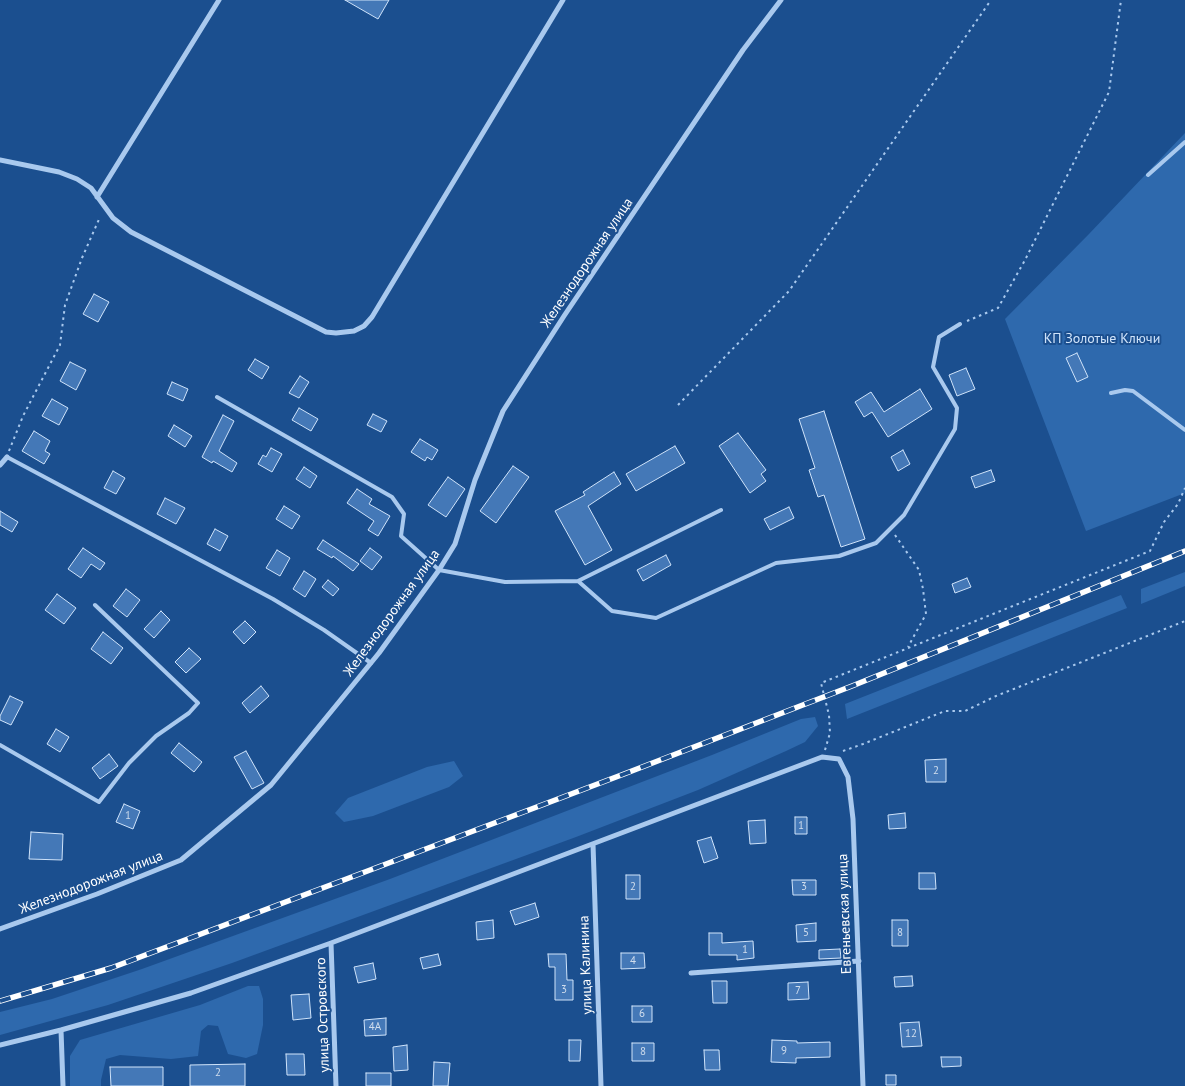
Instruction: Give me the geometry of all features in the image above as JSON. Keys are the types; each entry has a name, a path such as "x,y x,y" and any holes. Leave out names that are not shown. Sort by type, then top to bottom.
{"street":[{"path":"97,197 219,0"},
{"path":"0,160 59,172 77,179 91,188 112,218 131,232 326,332 354,331 364,326 372,317 563,0"},
{"name":"Железнодорожная улица","path":"0,929 97,894 181,860 270,785 371,663 439,570 455,544 475,480 503,411 564,316 743,50 781,0"},
{"path":"0,465 7,457"},
{"path":"0,1045 191,994 822,757"},
{"name":"Евгеньевская улица","path":"822,757 839,759 848,777 853,819 862,1086"},
{"name":"улица Калинина","path":"593,844 601,1086"},
{"name":"улица Островского","path":"331,943 336,1086"},
{"path":"691,972 859,961"},
{"path":"61,1030 64,1086"}],"lane":[{"path":"1148,175 1185,142"},
{"path":"578,580 612,611 656,618 776,563 839,556 876,543 904,516 955,429 957,408 933,367 939,337 960,324"},
{"path":"1111,393 1125,390 1133,391 1185,430"},
{"path":"216,397 392,497 404,514 401,536 439,570 505,582 578,580 721,510"},
{"path":"7,457 273,599 324,630 371,663"},
{"path":"0,745 99,802 129,763 156,736 189,713 198,703 95,605"}],"path":[{"path":"678,405 789,291 991,0"},
{"path":"960,324 998,308 1025,260 1109,92 1121,0"},
{"path":"7,457 23,416 60,345 66,305 82,258 100,217 102,204"},
{"path":"822,757 830,733 829,715 821,683 1150,550 1164,522 1178,504 1185,488"},
{"path":"890,529 919,570 923,589 926,614 907,648"},
{"path":"839,752 945,711 965,711 996,696 1185,621"}],"green space":[{"name":"КП Золотые Ключи","path":"1185,133 1185,493 1086,531 1005,319"},
{"path":"1185,572 1185,586 1141,604 1141,589"},
{"path":"1121,595 1127,608 847,719 845,704"},
{"path":"815,717 818,726 805,742 698,790 576,837 232,963 108,1005 0,1035 0,1012 52,999 142,969 390,879 801,719"},
{"path":"454,761 463,776 449,787 373,816 344,822 335,813 348,798 427,767"},
{"path":"248,986 259,986 263,999 263,1025 257,1054 246,1058 228,1054 218,1026 208,1025 201,1031 198,1056 171,1059 120,1055 106,1059 101,1086 70,1086 70,1056 80,1040 200,1005"}],"building":[{"path":"345,0 389,0 378,19"},
{"path":"94,294 109,302 98,322 83,314"},
{"path":"1077,353 1088,377 1077,382 1066,358"},
{"path":"255,359 269,367 262,379 248,370"},
{"path":"70,362 86,370 76,390 60,381"},
{"path":"966,368 975,389 957,396 949,375"},
{"path":"300,376 309,382 299,398 289,393"},
{"path":"172,382 188,389 183,401 167,394"},
{"path":"920,389 932,409 888,437 872,412 864,417 855,402 871,392 884,412"},
{"path":"52,399 68,408 59,425 42,416"},
{"path":"299,408 318,419 311,431 292,420"},
{"path":"824,411 865,539 841,547 824,495 818,497 809,470 815,468 799,419"},
{"path":"373,414 387,421 381,432 367,425"},
{"path":"223,415 234,421 219,451 237,463 232,472 202,457"},
{"path":"174,425 192,436 185,447 168,436"},
{"path":"34,431 50,441 45,451 50,454 44,464 22,451"},
{"path":"738,433 766,470 761,474 766,481 750,493 719,446"},
{"path":"420,439 438,450 432,460 427,457 425,461 411,452"},
{"path":"675,446 685,463 636,491 626,474"},
{"path":"271,448 282,454 272,472 258,464 263,455 266,457"},
{"path":"903,450 910,464 898,471 891,457"},
{"path":"513,466 529,477 496,523 480,511"},
{"path":"304,467 317,476 310,488 296,479"},
{"path":"991,470 995,481 975,488 971,477"},
{"path":"113,471 125,478 116,494 104,488"},
{"path":"614,472 621,484 588,506 612,550 585,565 555,511 585,495 583,492"},
{"path":"448,477 465,489 446,517 428,505"},
{"path":"357,489 372,499 369,504 390,516 378,536 368,530 374,521 347,503"},
{"path":"165,498 185,508 176,524 157,514"},
{"path":"284,506 300,516 292,529 276,519"},
{"path":"789,507 794,518 770,530 764,519"},
{"path":"0,511 18,522 12,532 0,525"},
{"path":"215,529 228,536 220,551 207,544"},
{"path":"323,540 359,564 353,571 333,556 332,558 317,549"},
{"path":"83,548 105,563 100,570 91,564 81,578 68,569"},
{"path":"370,548 382,557 372,570 360,561"},
{"path":"277,550 290,558 280,576 266,568"},
{"path":"666,555 671,565 643,581 637,570"},
{"path":"304,571 316,579 305,597 293,589"},
{"path":"967,578 971,587 955,593 952,584"},
{"path":"328,580 339,589 333,596 322,587"},
{"path":"126,589 140,600 127,617 113,606"},
{"path":"57,594 76,608 64,624 45,610"},
{"path":"161,611 170,620 154,638 144,629"},
{"path":"245,621 256,632 244,644 233,632"},
{"path":"103,632 123,648 111,664 91,649"},
{"path":"189,648 201,659 186,673 175,662"},
{"path":"261,686 269,696 250,713 242,703"},
{"path":"10,696 23,702 11,725 0,720 0,716"},
{"path":"56,729 69,737 60,752 47,744"},
{"path":"179,743 202,762 194,772 171,753"},
{"path":"246,751 264,783 252,789 234,757"},
{"path":"109,754 118,766 100,779 92,768"},
{"path":"946,759 946,782 926,782 925,760"},
{"path":"124,804 140,811 133,829 116,822"},
{"path":"905,813 906,828 889,829 888,815"},
{"path":"795,817 807,817 807,834 795,834"},
{"path":"765,820 766,843 750,844 748,821"},
{"path":"31,832 63,834 62,860 29,859"},
{"path":"711,837 718,858 704,863 697,841"},
{"path":"919,873 935,873 936,889 919,889"},
{"path":"626,875 640,875 640,899 626,899"},
{"path":"792,880 816,880 816,895 793,895"},
{"path":"535,903 539,917 515,925 510,911"},
{"path":"493,920 494,938 477,940 476,922"},
{"path":"892,920 908,920 908,946 892,946"},
{"path":"816,923 816,941 797,942 796,925"},
{"path":"709,933 722,933 722,943 753,941 754,958 737,960 737,955 709,955"},
{"path":"840,949 841,958 819,959 819,950"},
{"path":"621,953 644,953 645,968 621,969"},
{"path":"438,954 441,965 423,969 420,958"},
{"path":"548,954 566,954 567,980 573,980 573,1000 555,1000 555,967 549,967"},
{"path":"373,963 376,979 358,983 354,967"},
{"path":"912,976 913,986 895,987 894,977"},
{"path":"712,981 727,981 727,1003 713,1003"},
{"path":"808,982 809,999 788,1000 788,983"},
{"path":"309,994 311,1018 293,1020 291,995"},
{"path":"632,1006 652,1006 652,1022 632,1022"},
{"path":"386,1018 386,1035 365,1036 364,1020"},
{"path":"919,1022 922,1046 902,1047 900,1023"},
{"path":"569,1040 581,1040 580,1061 569,1061"},
{"path":"772,1040 797,1041 797,1043 830,1042 830,1057 796,1058 796,1063 771,1062"},
{"path":"632,1043 654,1043 654,1061 632,1061"},
{"path":"407,1045 408,1070 394,1071 393,1047"},
{"path":"704,1050 719,1050 720,1070 705,1070"},
{"path":"286,1054 304,1054 305,1075 287,1075"},
{"path":"941,1057 961,1057 961,1066 942,1067"},
{"path":"434,1062 450,1063 448,1086 433,1086"},
{"path":"245,1064 245,1086 190,1086 190,1065"},
{"path":"110,1067 163,1067 163,1086 111,1086"},
{"path":"366,1073 391,1073 391,1086 366,1086"},
{"path":"886,1075 896,1075 896,1085 886,1085"}],"railway":[{"path":"0,1001 111,968 624,774 852,686 1185,551"}]}
